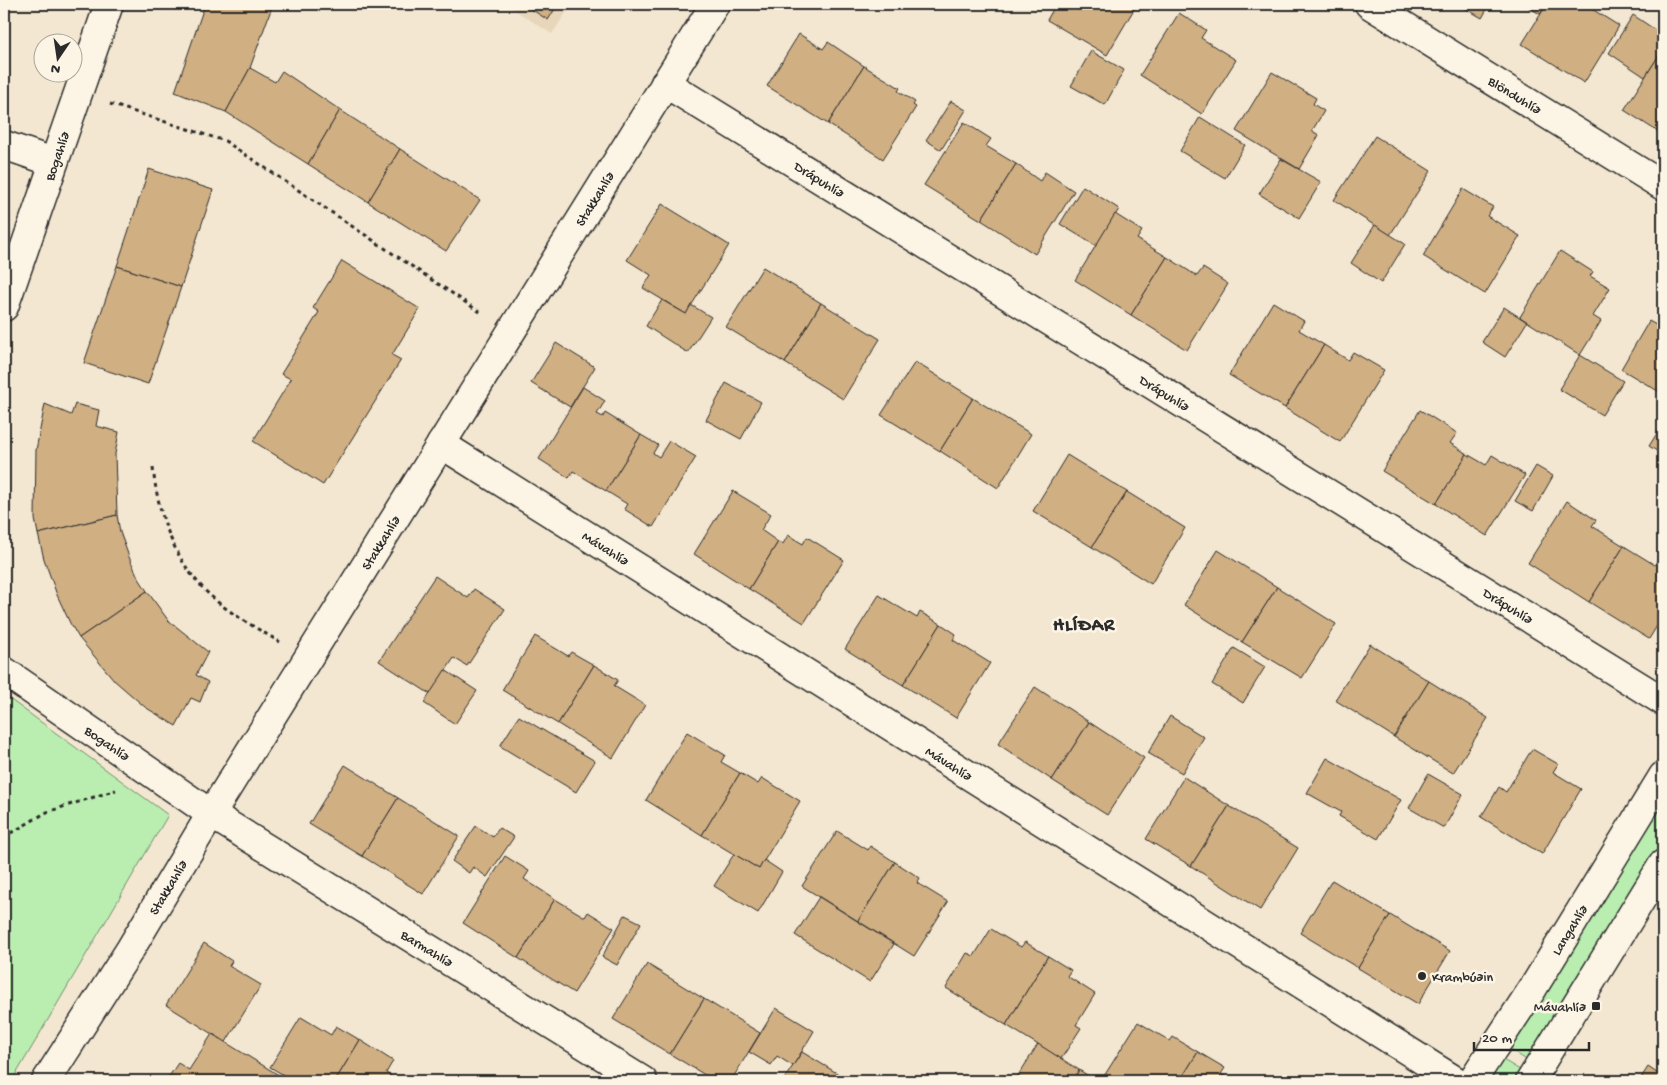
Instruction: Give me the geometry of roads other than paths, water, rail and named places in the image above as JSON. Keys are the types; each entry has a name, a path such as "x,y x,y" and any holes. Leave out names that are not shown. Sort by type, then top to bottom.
{"street":[{"name":"Bogahlíð","path":"4,306 109,4"},
{"name":"Stakkahlíð","path":"46,1081 131,948 211,814 715,4"},
{"name":"Blönduhlíð","path":"1369,4 1663,186"},
{"name":"Drápuhlíð","path":"665,83 1663,701"},
{"path":"4,145 53,162"},
{"name":"Mávahlíð","path":"441,444 1460,1081"},
{"name":"Bogahlíð","path":"4,670 211,814"},
{"name":"Langahlíð","path":"1460,1081 1532,988 1663,776"},
{"name":"Barmahlíð","path":"211,814 643,1081"},
{"path":"1530,1081 1663,864"}],"place":[{"name":"Krambúðin","path":"1422,976"},
{"name":"Mávahlíð","path":"1596,1006"}],"district":[{"name":"HLÍÐAR","path":"1084,623"}]}
